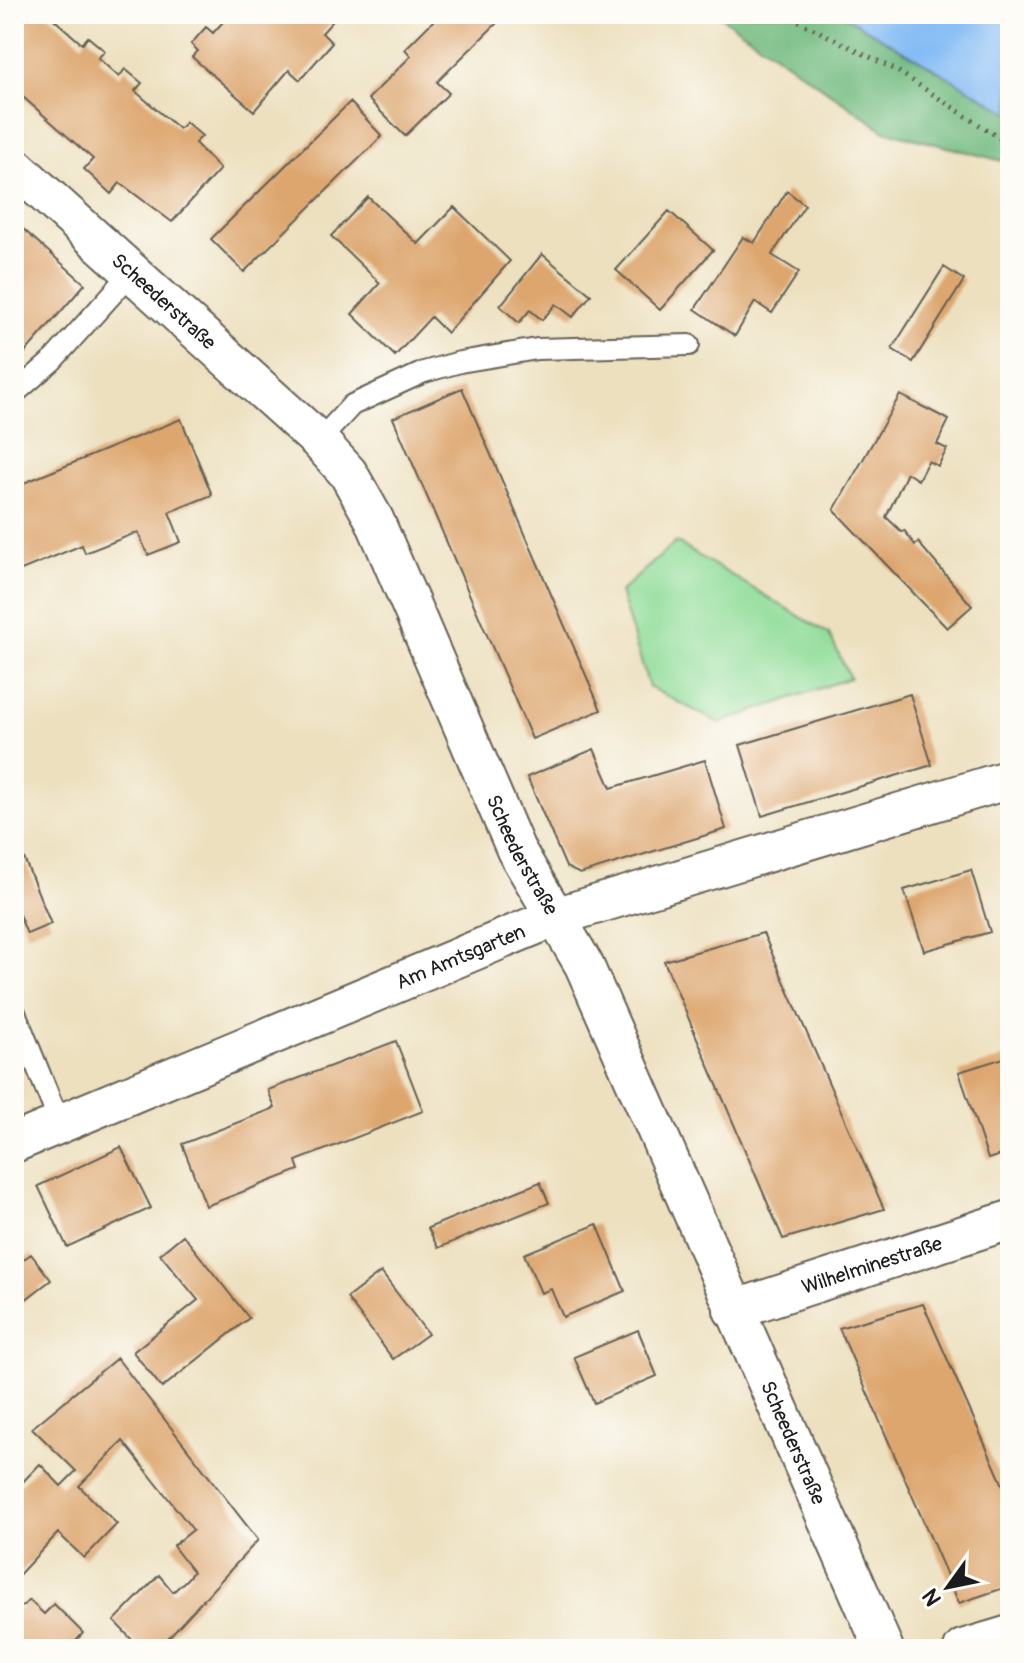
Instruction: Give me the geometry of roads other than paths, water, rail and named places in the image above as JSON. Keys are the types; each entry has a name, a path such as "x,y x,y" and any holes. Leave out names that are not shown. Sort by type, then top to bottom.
{"street":[{"name":"Scheederstraße","path":"14,166 319,441 348,473 374,519 516,850 584,965 884,1649"},
{"name":"Am Amtsgarten","path":"14,1143 555,917 1010,779"},
{"name":"Wilhelminestraße","path":"733,1310 1010,1220"},
{"path":"963,1649 1010,1635"}],"lane":[{"path":"14,394 52,361 133,271"},
{"path":"319,441 352,405 424,372 460,362 537,349 689,345"},
{"path":"14,1010 60,1124"}],"water":[{"path":"841,14 1010,14 1010,113"}]}
